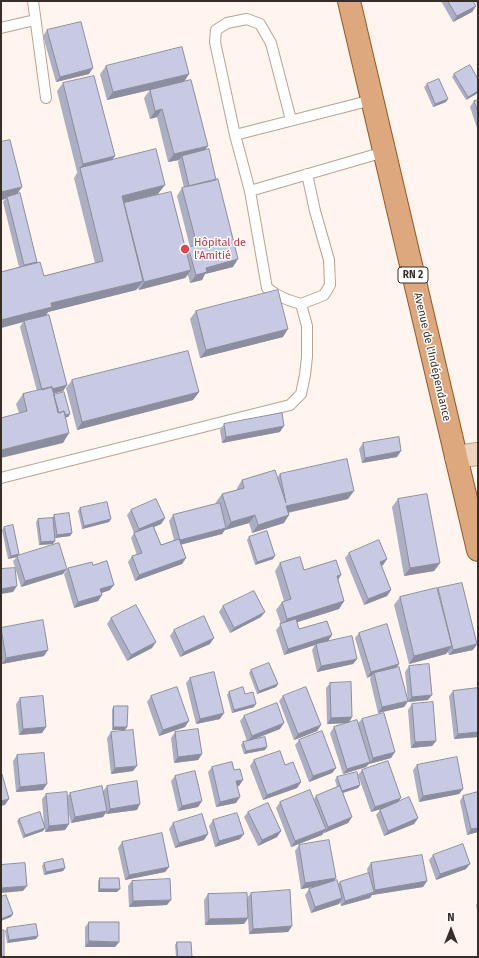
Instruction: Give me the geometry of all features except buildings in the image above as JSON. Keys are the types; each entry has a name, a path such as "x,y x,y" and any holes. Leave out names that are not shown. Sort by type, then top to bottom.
{"main road":[{"name":"Avenue de l'Indépendance","path":"349,1 478,550"}],"street":[{"path":"456,457 478,454"}],"lane":[{"path":"33,1 46,98"},
{"path":"291,120 271,43 260,24 246,19 227,23 216,30 215,42 235,135 250,191 267,288 287,301 301,304 324,295 330,285 329,260 315,211 307,174"},
{"path":"1,28 35,20"},
{"path":"235,135 372,100"},
{"path":"250,191 384,152"},
{"path":"1,478 290,405 301,394 307,357 307,326 301,304"}],"place":[{"name":"Hôpital de l'Amitié","path":"185,249"}]}
